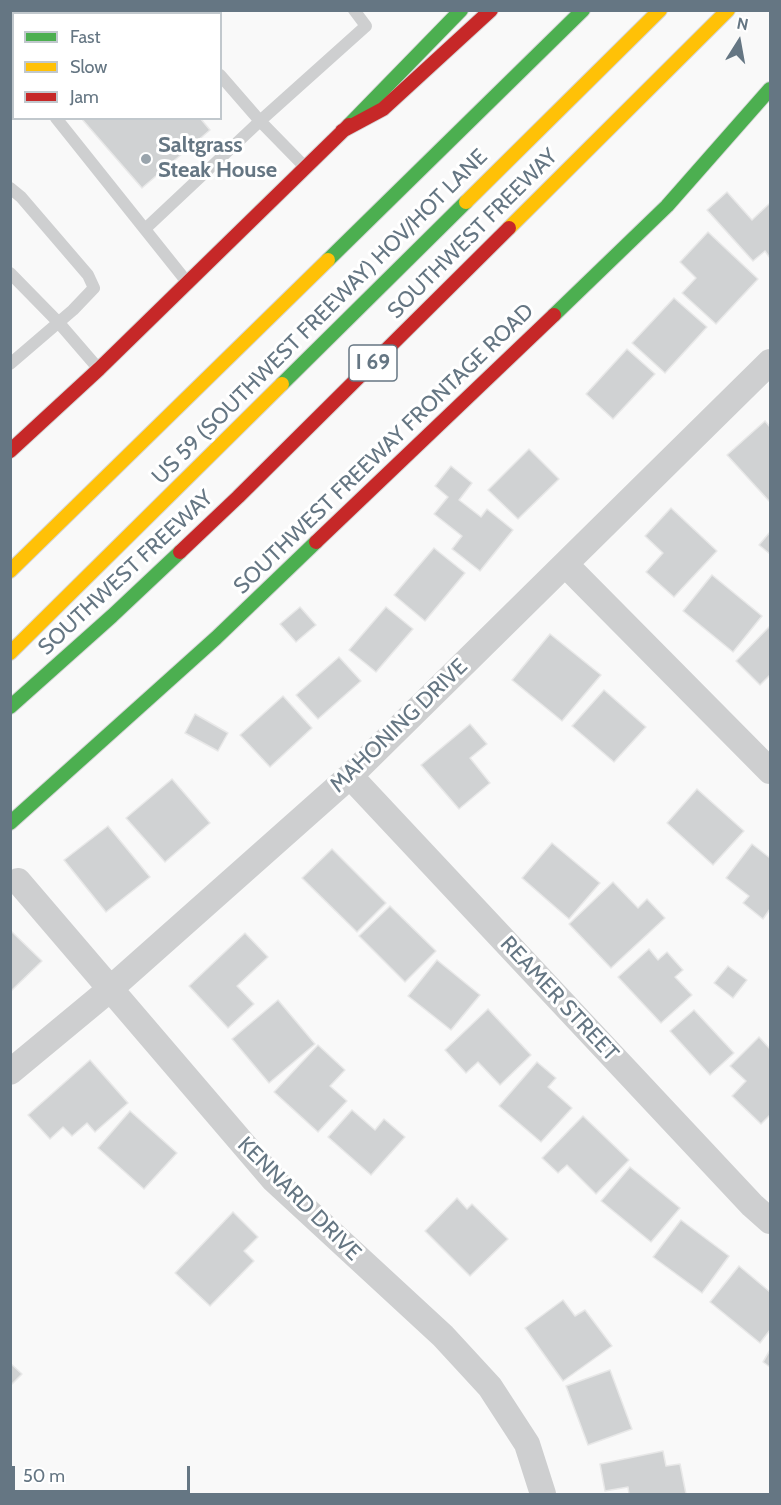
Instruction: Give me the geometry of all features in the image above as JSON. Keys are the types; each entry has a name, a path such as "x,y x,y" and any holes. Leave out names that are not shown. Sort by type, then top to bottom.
{"main road":[{"path":"342,130 383,109 491,10"},
{"path":"10,571 583,10"},
{"name":"US 59 (SOUTHWEST FREEWAY) HOV/HOT LANE","path":"10,653 660,10"},
{"name":"SOUTHWEST FREEWAY","path":"10,707 135,594 238,496 728,10"},
{"path":"10,451 99,369 306,168 455,13"},
{"name":"SOUTHWEST FREEWAY FRONTAGE ROAD","path":"10,823 216,638 658,214 771,89"}],"street":[{"name":"MAHONING DRIVE","path":"10,1072 109,990 350,776 771,362"},
{"path":"566,565 771,771"},
{"name":"REAMER STREET","path":"350,776 752,1205 771,1221"},
{"name":"KENNARD DRIVE","path":"18,881 274,1180 443,1336 490,1388 527,1444 543,1494"}],"lane":[{"path":"145,229 366,26 354,10"},
{"path":"222,77 260,121 306,168"},
{"path":"58,120 188,283"},
{"path":"10,188 21,196 88,275 94,288 59,323 10,364"},
{"path":"10,273 59,323 99,369"}],"shaded area":[{"path":"11,11 122,11 12,12 11,104"}],"building":[{"path":"10,10 44,10 42,12 12,12 12,20"},
{"name":"Saltgrass Steak House","path":"83,120 202,120 210,130 142,188"},
{"path":"727,192 752,220 770,203 770,258 765,251 753,261 707,210"},
{"path":"708,232 758,279 716,324 682,293 696,278 680,262"},
{"path":"674,298 707,327 665,373 632,343"},
{"path":"627,349 655,374 613,419 586,394"},
{"path":"765,421 770,427 770,502 727,455"},
{"path":"529,449 559,479 518,519 488,490"},
{"path":"451,466 472,483 459,500 481,517 487,509 513,530 480,571 452,549 462,536 434,514 448,497 435,486"},
{"path":"671,508 717,551 674,597 646,572 663,553 645,536"},
{"path":"770,532 770,554 759,545"},
{"path":"434,548 465,573 425,621 394,595"},
{"path":"712,575 762,616 733,652 683,611"},
{"path":"300,607 316,625 296,642 280,624"},
{"path":"386,607 413,629 376,672 349,650"},
{"path":"770,626 770,675 760,685 736,661"},
{"path":"550,634 601,675 562,721 512,680"},
{"path":"339,657 361,681 318,719 296,695"},
{"path":"604,690 646,727 614,762 572,726"},
{"path":"283,696 312,728 270,767 240,735"},
{"path":"195,714 228,733 218,751 185,733"},
{"path":"470,724 487,744 470,758 490,783 459,809 421,765"},
{"path":"172,779 210,823 165,862 126,818"},
{"path":"697,789 744,831 713,865 667,823"},
{"path":"108,826 150,877 106,912 64,860"},
{"path":"552,843 600,883 569,919 522,878"},
{"path":"752,844 770,858 770,909 763,919 743,903 749,896 726,878"},
{"path":"332,849 386,903 357,932 302,878"},
{"path":"613,882 638,908 647,899 665,918 611,968 569,924"},
{"path":"390,906 436,951 405,982 359,936"},
{"path":"10,930 42,961 10,992"},
{"path":"245,933 268,957 237,986 254,1004 228,1028 189,986"},
{"path":"649,949 658,960 667,952 683,970 675,977 692,995 661,1023 618,977"},
{"path":"437,960 480,995 451,1030 408,996"},
{"path":"728,966 747,980 733,998 714,983"},
{"path":"278,1000 315,1044 269,1083 232,1039"},
{"path":"488,1009 531,1055 500,1085 478,1062 466,1073 445,1050"},
{"path":"694,1010 734,1053 710,1075 670,1031"},
{"path":"759,1037 770,1049 770,1115 761,1124 732,1096 746,1081 730,1066"},
{"path":"318,1045 345,1070 330,1086 347,1101 318,1132 274,1092"},
{"path":"90,1060 128,1103 95,1132 87,1123 72,1136 63,1127 50,1139 28,1115"},
{"path":"537,1062 556,1078 548,1087 572,1108 541,1142 499,1106"},
{"path":"352,1110 375,1130 384,1119 405,1137 371,1175 328,1137"},
{"path":"130,1111 177,1153 144,1189 98,1148"},
{"path":"583,1116 629,1160 596,1194 567,1165 558,1173 542,1158"},
{"path":"630,1167 680,1208 651,1242 601,1201"},
{"path":"457,1198 467,1209 472,1204 508,1239 470,1276 425,1231"},
{"path":"233,1212 258,1237 244,1251 254,1261 210,1306 175,1273"},
{"path":"681,1220 729,1256 702,1293 653,1257"},
{"path":"739,1266 770,1292 770,1330 760,1343 710,1302"},
{"path":"563,1300 575,1316 585,1310 612,1346 563,1381 525,1328"},
{"path":"770,1350 770,1367 763,1362"},
{"path":"10,1363 22,1374 10,1386"},
{"path":"610,1370 632,1429 588,1445 566,1386"},
{"path":"663,1451 666,1466 680,1464 686,1494 629,1494 628,1487 605,1491 600,1464"}],"traffic: fast":[{"path":"349,125 461,10"},
{"path":"328,260 583,10"},
{"path":"554,315 667,206 770,89"},
{"path":"282,384 466,202"},
{"path":"10,823 216,638 316,542"},
{"path":"10,707 180,552"}],"traffic: slow":[{"path":"466,202 660,10"},
{"path":"509,228 728,10"},
{"path":"10,571 328,260"},
{"path":"10,653 282,384"}],"traffic: jam":[{"path":"342,131 383,109 491,10"},
{"path":"10,451 99,369 349,125"},
{"path":"180,552 509,228"},
{"path":"316,542 554,315"}],"place":[{"name":"Saltgrass Steak House","path":"146,159"}]}
